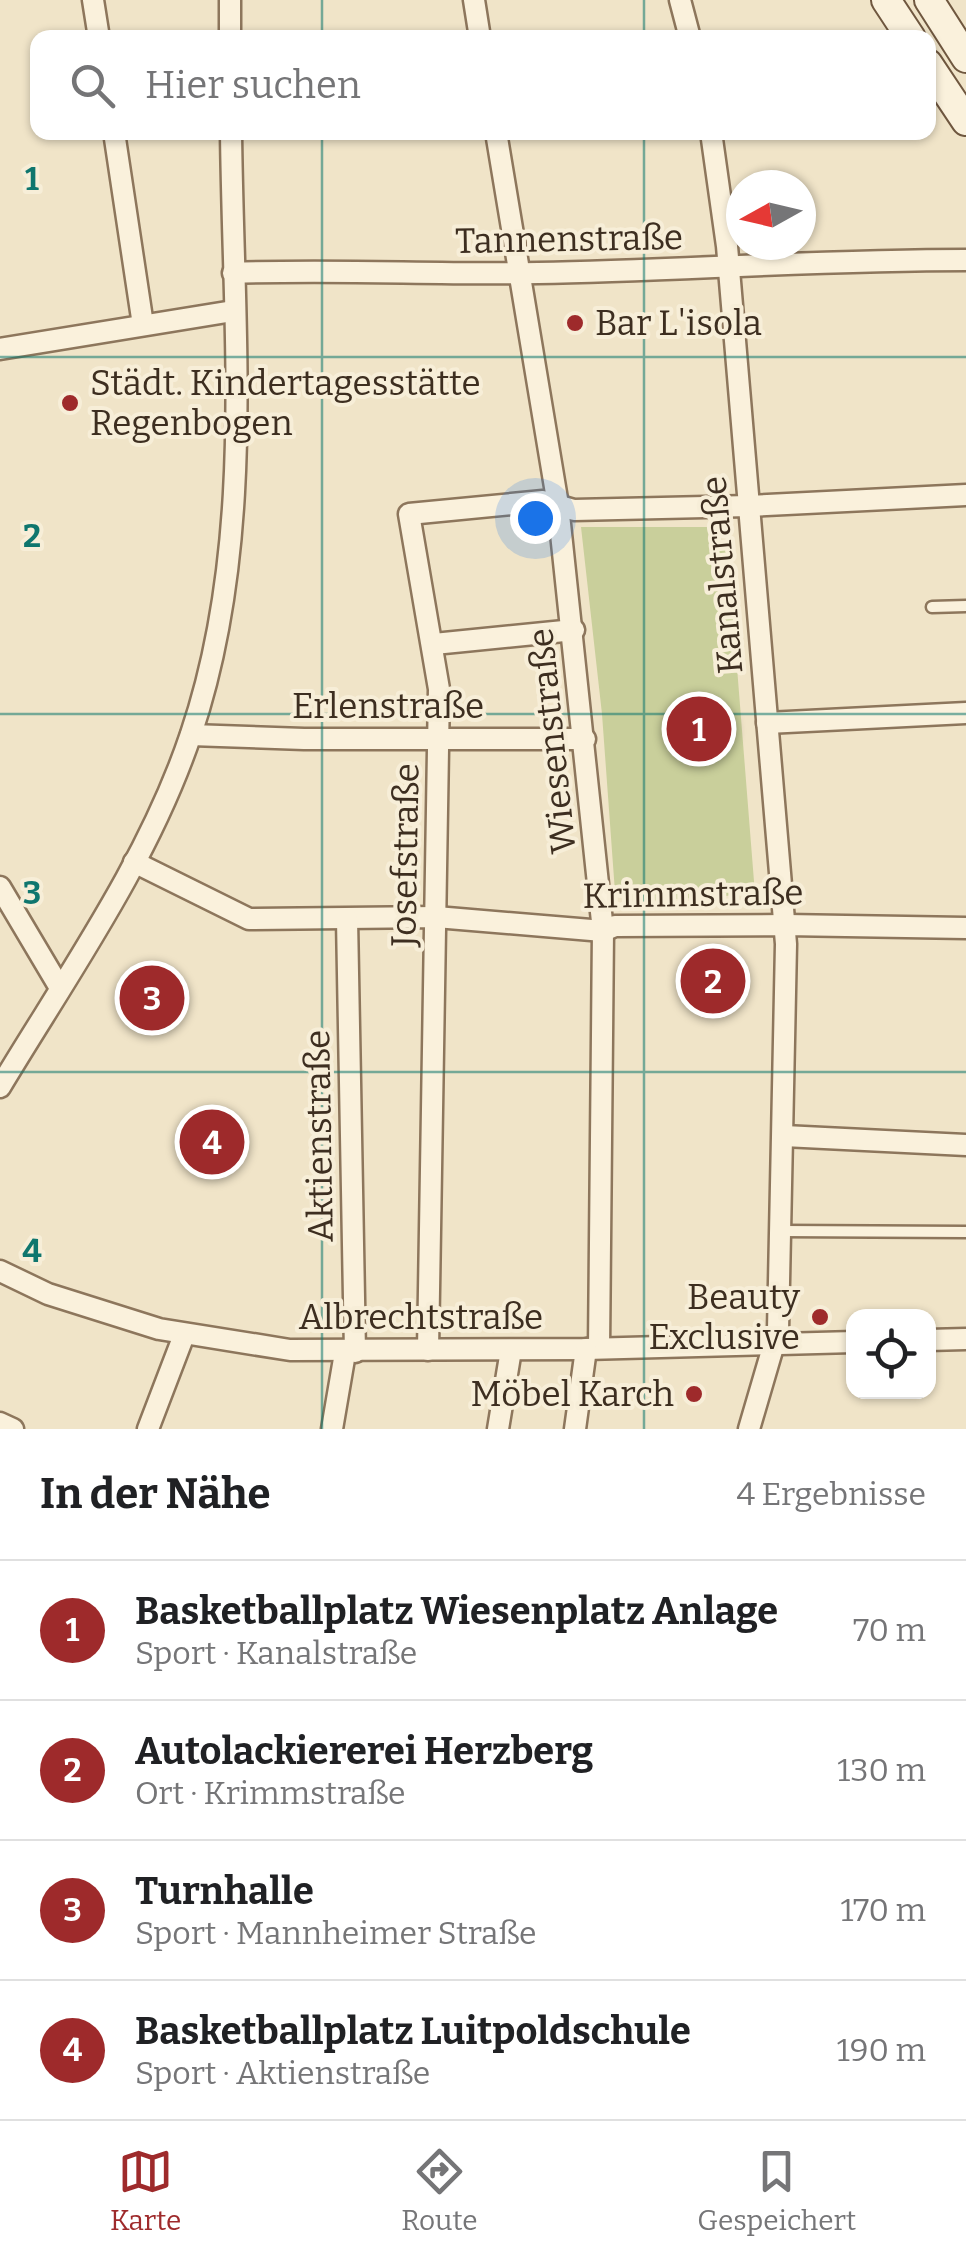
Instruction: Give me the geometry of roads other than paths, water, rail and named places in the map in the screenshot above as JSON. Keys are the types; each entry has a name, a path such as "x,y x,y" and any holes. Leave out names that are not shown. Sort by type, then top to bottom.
{"main road":[{"path":"886,0 906,30"},
{"path":"929,0 962,44"},
{"path":"936,76 966,121"}],"street":[{"path":"93,0 98,30"},
{"path":"230,0 230,30"},
{"path":"474,0 479,30"},
{"path":"680,0 688,30"},
{"path":"115,140 144,324"},
{"path":"0,1086 134,862 191,735 226,585 233,520 231,140"},
{"name":"Wiesenstraße","path":"497,140 558,505 603,931 592,1349 575,1429"},
{"name":"Kanalstraße","path":"712,140 728,268 786,924 778,1330 749,1429"},
{"name":"Tannenstraße","path":"233,274 520,274 866,260 966,260"},
{"path":"1,346 234,312"},
{"path":"558,505 574,510 966,496"},
{"name":"Josefstraße","path":"428,1350 439,689 409,514 542,501 558,505"},
{"path":"434,644 574,630"},
{"path":"767,723 966,713"},
{"name":"Erlenstraße","path":"191,735 585,740"},
{"name":"Krimmstraße","path":"134,862 249,919 436,917 603,931 615,926 786,924 966,928"},
{"path":"0,888 60,988"},
{"name":"Aktienstraße","path":"332,1429 350,1352 347,919"},
{"path":"784,1136 966,1145"},
{"name":"Albrechtstraße","path":"0,1271 48,1294 184,1335 290,1350 592,1349 846,1342"},
{"path":"148,1429 184,1335"},
{"path":"936,1340 966,1338"},
{"path":"498,1429 511,1350"},
{"path":"0,1423 13,1429"}],"lane":[{"path":"932,608 966,606"},
{"path":"781,1230 966,1232"}],"place":[{"name":"Bar L'isola","path":"575,323"},
{"name":"Städt. Kindertagesstätte Regenbogen","path":"70,403"},
{"name":"Basketballplatz Wiesenplatz Anlage","path":"699,729"},
{"name":"Autolackiererei Herzberg","path":"713,981"},
{"name":"Turnhalle","path":"152,998"},
{"name":"Basketballplatz Luitpoldschule","path":"212,1142"},
{"name":"Beauty Exclusive","path":"820,1317"},
{"name":"Möbel Karch","path":"694,1394"}]}
